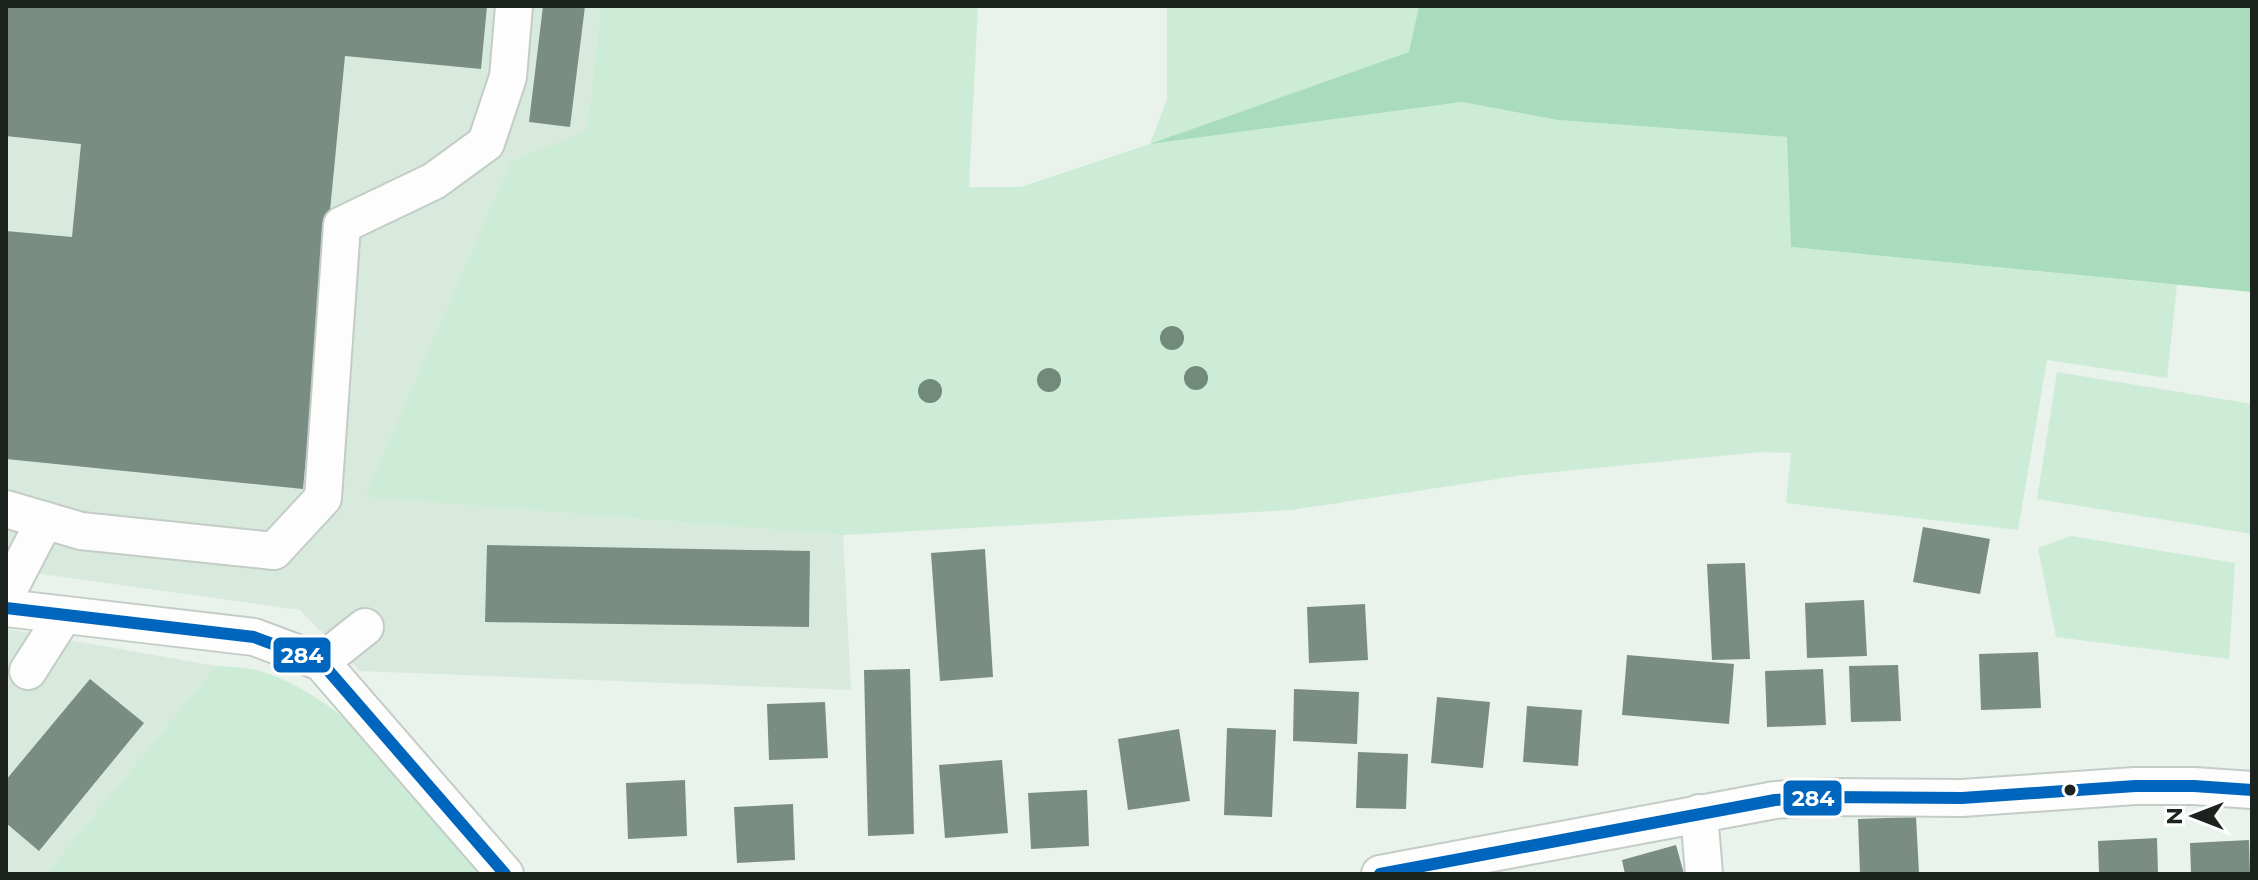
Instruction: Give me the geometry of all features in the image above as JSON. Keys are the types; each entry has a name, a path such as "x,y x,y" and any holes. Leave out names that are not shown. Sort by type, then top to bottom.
{"street":[{"path":"6,509 81,531 274,551 323,498 342,225 434,181 486,143 508,77 514,6"},
{"path":"6,595 45,520"},
{"path":"6,608 254,637 321,662 505,874"},
{"path":"28,671 63,616"},
{"path":"321,662 365,627"},
{"path":"1380,874 1775,800 1827,797 1962,798 2135,786 2252,790"},
{"path":"1699,813 1704,874"}],"shaded area":[{"path":"6,6 601,6 587,132 511,161 366,497 843,535 851,690 360,671 300,610 6,569"},
{"path":"6,629 216,666 46,874 6,874"}],"green space":[{"path":"601,6 978,6 969,187 1021,187 1150,144 1167,99 1167,6 1419,6 1410,52 1155,143 1462,102 1558,120 1787,137 1791,247 2177,285 2167,378 2047,360 2018,530 1786,503 1791,453 1761,452 1523,475 1291,510 843,535 365,497 511,161 587,131"},
{"path":"1419,6 2252,6 2252,292 1791,247 1787,137 1558,120 1462,102 1150,144 1409,52"},
{"path":"2057,372 2252,404 2252,534 2037,499"},
{"path":"2071,536 2235,563 2229,659 2056,637 2038,548"},
{"path":"216,666 264,672 298,687 359,730 412,786 483,874 46,874"}],"building":[{"path":"6,6 487,6 481,69 345,56 303,489 6,459 6,231 72,237 81,144 6,136"},
{"path":"543,6 585,6 570,127 529,122"},
{"path":"1923,527 1990,539 1980,594 1913,582"},
{"path":"487,545 810,551 809,627 485,622"},
{"path":"985,549 993,677 940,681 931,553"},
{"path":"1745,563 1750,659 1712,660 1707,564"},
{"path":"1864,600 1867,656 1807,658 1805,603"},
{"path":"1365,604 1368,660 1309,663 1307,607"},
{"path":"2038,652 2041,708 1981,710 1979,654"},
{"path":"1627,655 1734,664 1729,724 1622,715"},
{"path":"1898,665 1901,721 1851,722 1849,666"},
{"path":"910,669 914,834 868,836 864,670"},
{"path":"1823,669 1826,725 1767,727 1765,671"},
{"path":"90,679 144,723 39,851 6,823 6,780"},
{"path":"1294,689 1359,692 1357,744 1293,741"},
{"path":"1437,697 1490,702 1483,768 1431,763"},
{"path":"825,702 828,758 769,760 767,704"},
{"path":"1527,706 1582,710 1578,766 1523,762"},
{"path":"1227,728 1276,730 1272,817 1224,815"},
{"path":"1179,729 1190,801 1128,810 1118,739"},
{"path":"1358,752 1408,754 1406,809 1356,808"},
{"path":"1002,760 1008,833 945,838 939,765"},
{"path":"685,780 687,836 628,839 626,783"},
{"path":"1087,790 1089,846 1031,849 1028,793"},
{"path":"793,804 795,860 737,863 734,807"},
{"path":"1916,817 1919,873 1860,874 1858,819"},
{"path":"2157,838 2158,874 2099,874 2098,841"},
{"path":"2249,840 2250,874 2191,874 2190,843"},
{"path":"1676,845 1684,874 1625,874 1622,860"}],"transit line":[{"name":"284","path":"6,608 254,637 321,662 505,874"},
{"name":"284","path":"1380,874 1775,800 1827,797 1962,798 2135,786 2252,790"}]}
